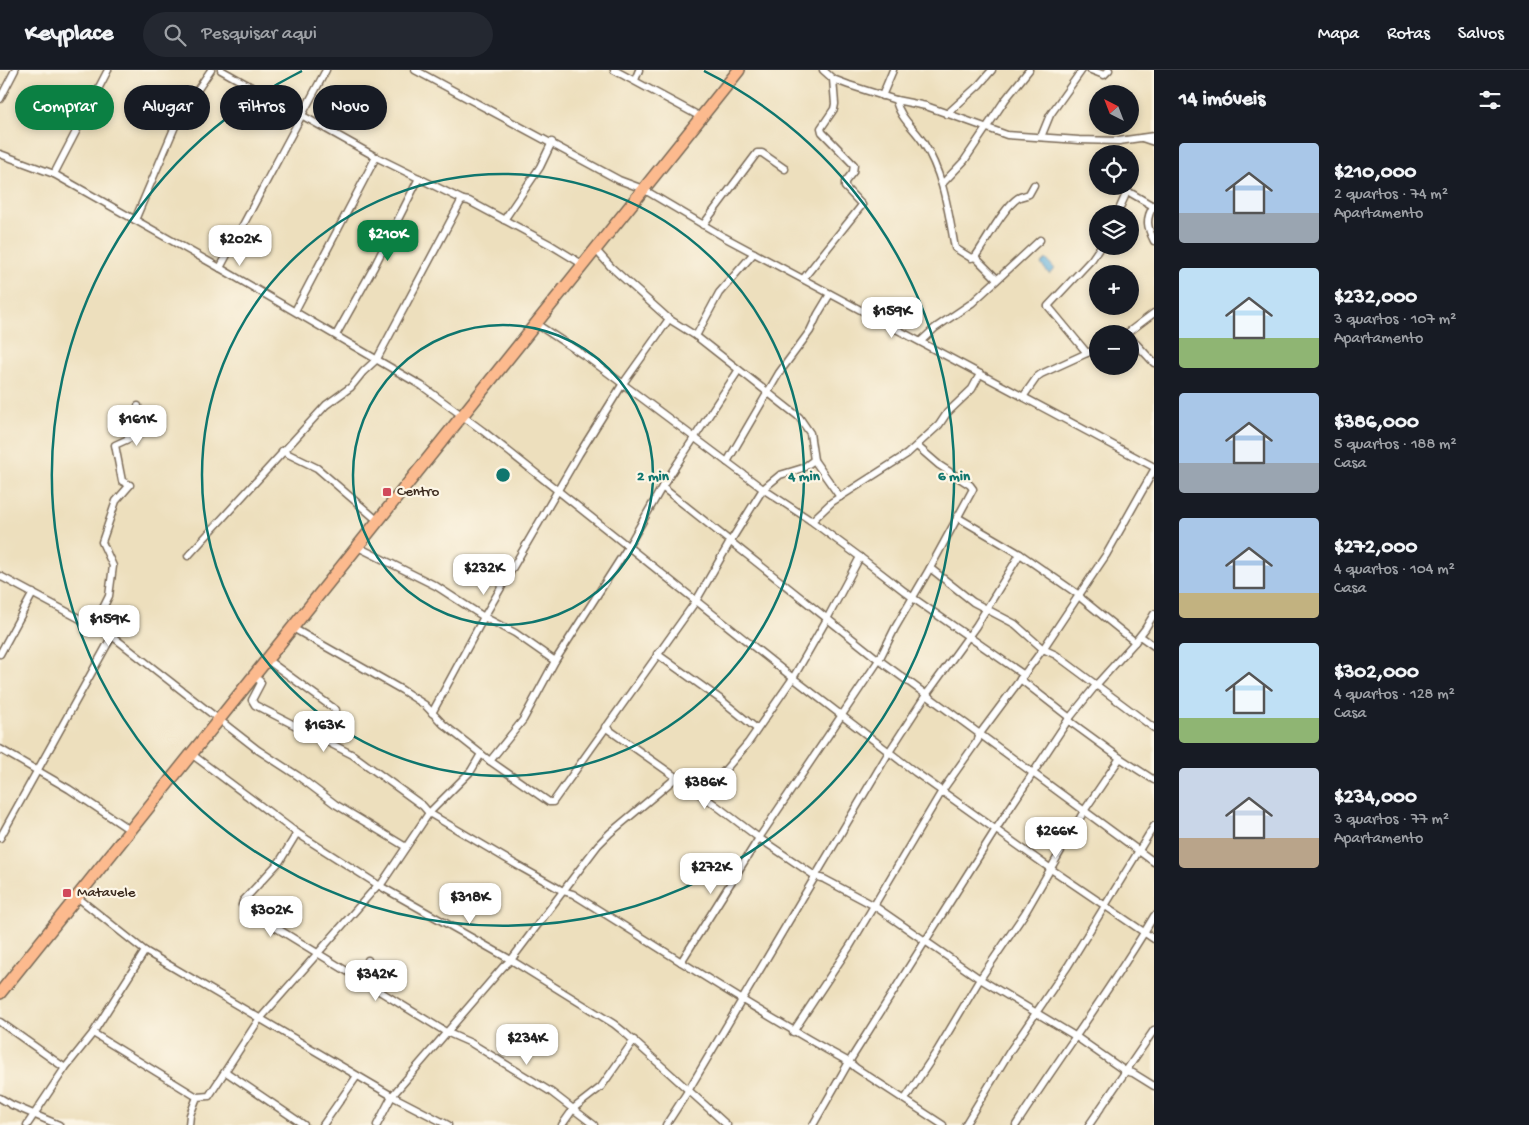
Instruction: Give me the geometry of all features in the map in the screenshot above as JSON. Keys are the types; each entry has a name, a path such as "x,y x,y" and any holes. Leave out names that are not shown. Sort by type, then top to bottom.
{"highway":[{"path":"2,986 77,897 254,676 266,658 739,70"}],"street":[{"path":"0,99 15,70"},
{"path":"54,174 108,70"},
{"path":"135,220 179,117 211,70"},
{"path":"221,70 248,85"},
{"path":"303,111 326,70"},
{"path":"414,70 552,142 619,180 643,189 754,253 1154,469 1106,555 1043,648 979,735 978,740 942,791 850,946 793,1032"},
{"path":"614,70 701,117"},
{"path":"635,80 639,70"},
{"path":"823,70 833,79 882,96 926,106 1006,135 1118,141 1154,136"},
{"path":"882,96 893,70"},
{"path":"947,114 979,85 992,70"},
{"path":"943,183 964,161 1005,100 1029,70"},
{"path":"1041,137 1050,115 1082,70"},
{"path":"1091,70 1102,76 1109,70"},
{"path":"803,279 862,205 845,187 845,182 853,172 854,165 822,132 821,128 835,104 833,79"},
{"path":"896,100 900,112 923,141 943,183 955,248 971,258 975,257 996,278"},
{"path":"303,116 376,157 463,200 469,201 582,264"},
{"path":"220,268 293,130"},
{"path":"1141,138 1154,142"},
{"path":"504,220 540,167 552,142"},
{"path":"703,225 757,153 762,153 784,169"},
{"path":"0,154 54,174 295,311 422,386 462,415 889,752 1051,869 1154,939"},
{"path":"295,311 376,157"},
{"path":"336,335 374,267 419,178"},
{"path":"975,257 1008,209 1018,198 1029,194 1034,185"},
{"path":"1121,205 1126,194 1129,192 1153,205 1147,222 1154,242"},
{"path":"188,556 326,405 351,387 377,359 463,200"},
{"path":"921,342 934,328 972,303 996,278 1040,240"},
{"path":"595,250 611,267 669,319 696,336 738,371 791,410 805,424 810,433 814,460 840,497"},
{"path":"696,336 719,293 754,253"},
{"path":"1023,397 1041,374 1087,353 1048,306 1094,255"},
{"path":"727,462 779,373 810,332 830,294"},
{"path":"1139,325 1154,313"},
{"path":"432,713 484,617 557,490 622,385 669,319"},
{"path":"535,323 591,360 693,438 763,489 810,520 912,598 968,636 1022,677 1069,719 1120,758 1154,780"},
{"path":"1139,347 1154,363"},
{"path":"490,761 523,720 555,661 628,547 662,487 738,371"},
{"path":"810,520 814,519 840,497 917,446 939,425 952,407 972,389 980,374"},
{"path":"138,406 138,435"},
{"path":"94,626 109,596 113,566 102,542 116,501 130,485 122,481 115,445 150,429"},
{"path":"680,962 759,838 879,660 973,487 939,465 917,446"},
{"path":"282,451 317,468 377,520"},
{"path":"291,628 402,690 490,761 549,802 553,802 696,601 763,489 780,475 803,468 814,460"},
{"path":"662,487 879,660 1154,862"},
{"path":"957,517 1020,554 1079,595 1135,642"},
{"path":"356,546 436,586 484,617 515,633 555,661"},
{"path":"666,1125 889,752 926,695 986,610 1020,554"},
{"path":"703,796 748,743 793,678 860,557"},
{"path":"930,568 966,597 986,610 1014,624 1043,648 1097,684 1154,728"},
{"path":"0,576 112,636 218,719 335,804 406,847"},
{"path":"0,654 33,594"},
{"path":"813,1125 849,1062 1032,774 1069,719 1140,636 1154,614"},
{"path":"0,838 112,636"},
{"path":"1140,636 1154,646"},
{"path":"657,654 757,729"},
{"path":"266,658 336,710"},
{"path":"254,676 261,684 252,700 255,705 353,755 423,806 429,813 563,891 573,894 740,1000 793,1032 849,1062 944,1125"},
{"path":"606,728 815,876 873,906 980,979 1036,1011 1125,1071 1133,1073 1154,1086"},
{"path":"0,749 37,770 130,830"},
{"path":"190,754 297,834 379,885 511,960 619,1028 726,1125"},
{"path":"93,1033 197,1097 208,1096 226,1072 260,1018 379,885 429,813 471,771 481,754"},
{"path":"905,1099 937,1051 980,979 1025,913 1084,811 1120,758"},
{"path":"377,1125 392,1096 446,1032 511,960 598,845 677,778"},
{"path":"965,1125 1036,1011 1068,966 1154,826"},
{"path":"297,834 280,861 242,905 244,908 446,1032 471,1043 551,1092 594,1125"},
{"path":"77,897 145,951 357,1076 448,1125"},
{"path":"1016,1125 1075,1036 1118,977 1154,916"},
{"path":"27,1125 65,1068 93,1033 145,951"},
{"path":"368,960 368,985"},
{"path":"0,1022 65,1068"},
{"path":"1089,1125 1154,1030"},
{"path":"562,1125 574,1108 601,1087 634,1040"},
{"path":"226,1072 304,1125"},
{"path":"323,1125 357,1076"},
{"path":"189,1125 190,1116 197,1097"},
{"path":"0,1098 59,1125"},
{"path":"929,1125 934,1118"}],"water":[{"path":"1046,259 1055,269 1049,274 1041,264"}],"place":[{"name":"Centro","path":"387,492"},
{"name":"Matavele","path":"67,893"}]}
